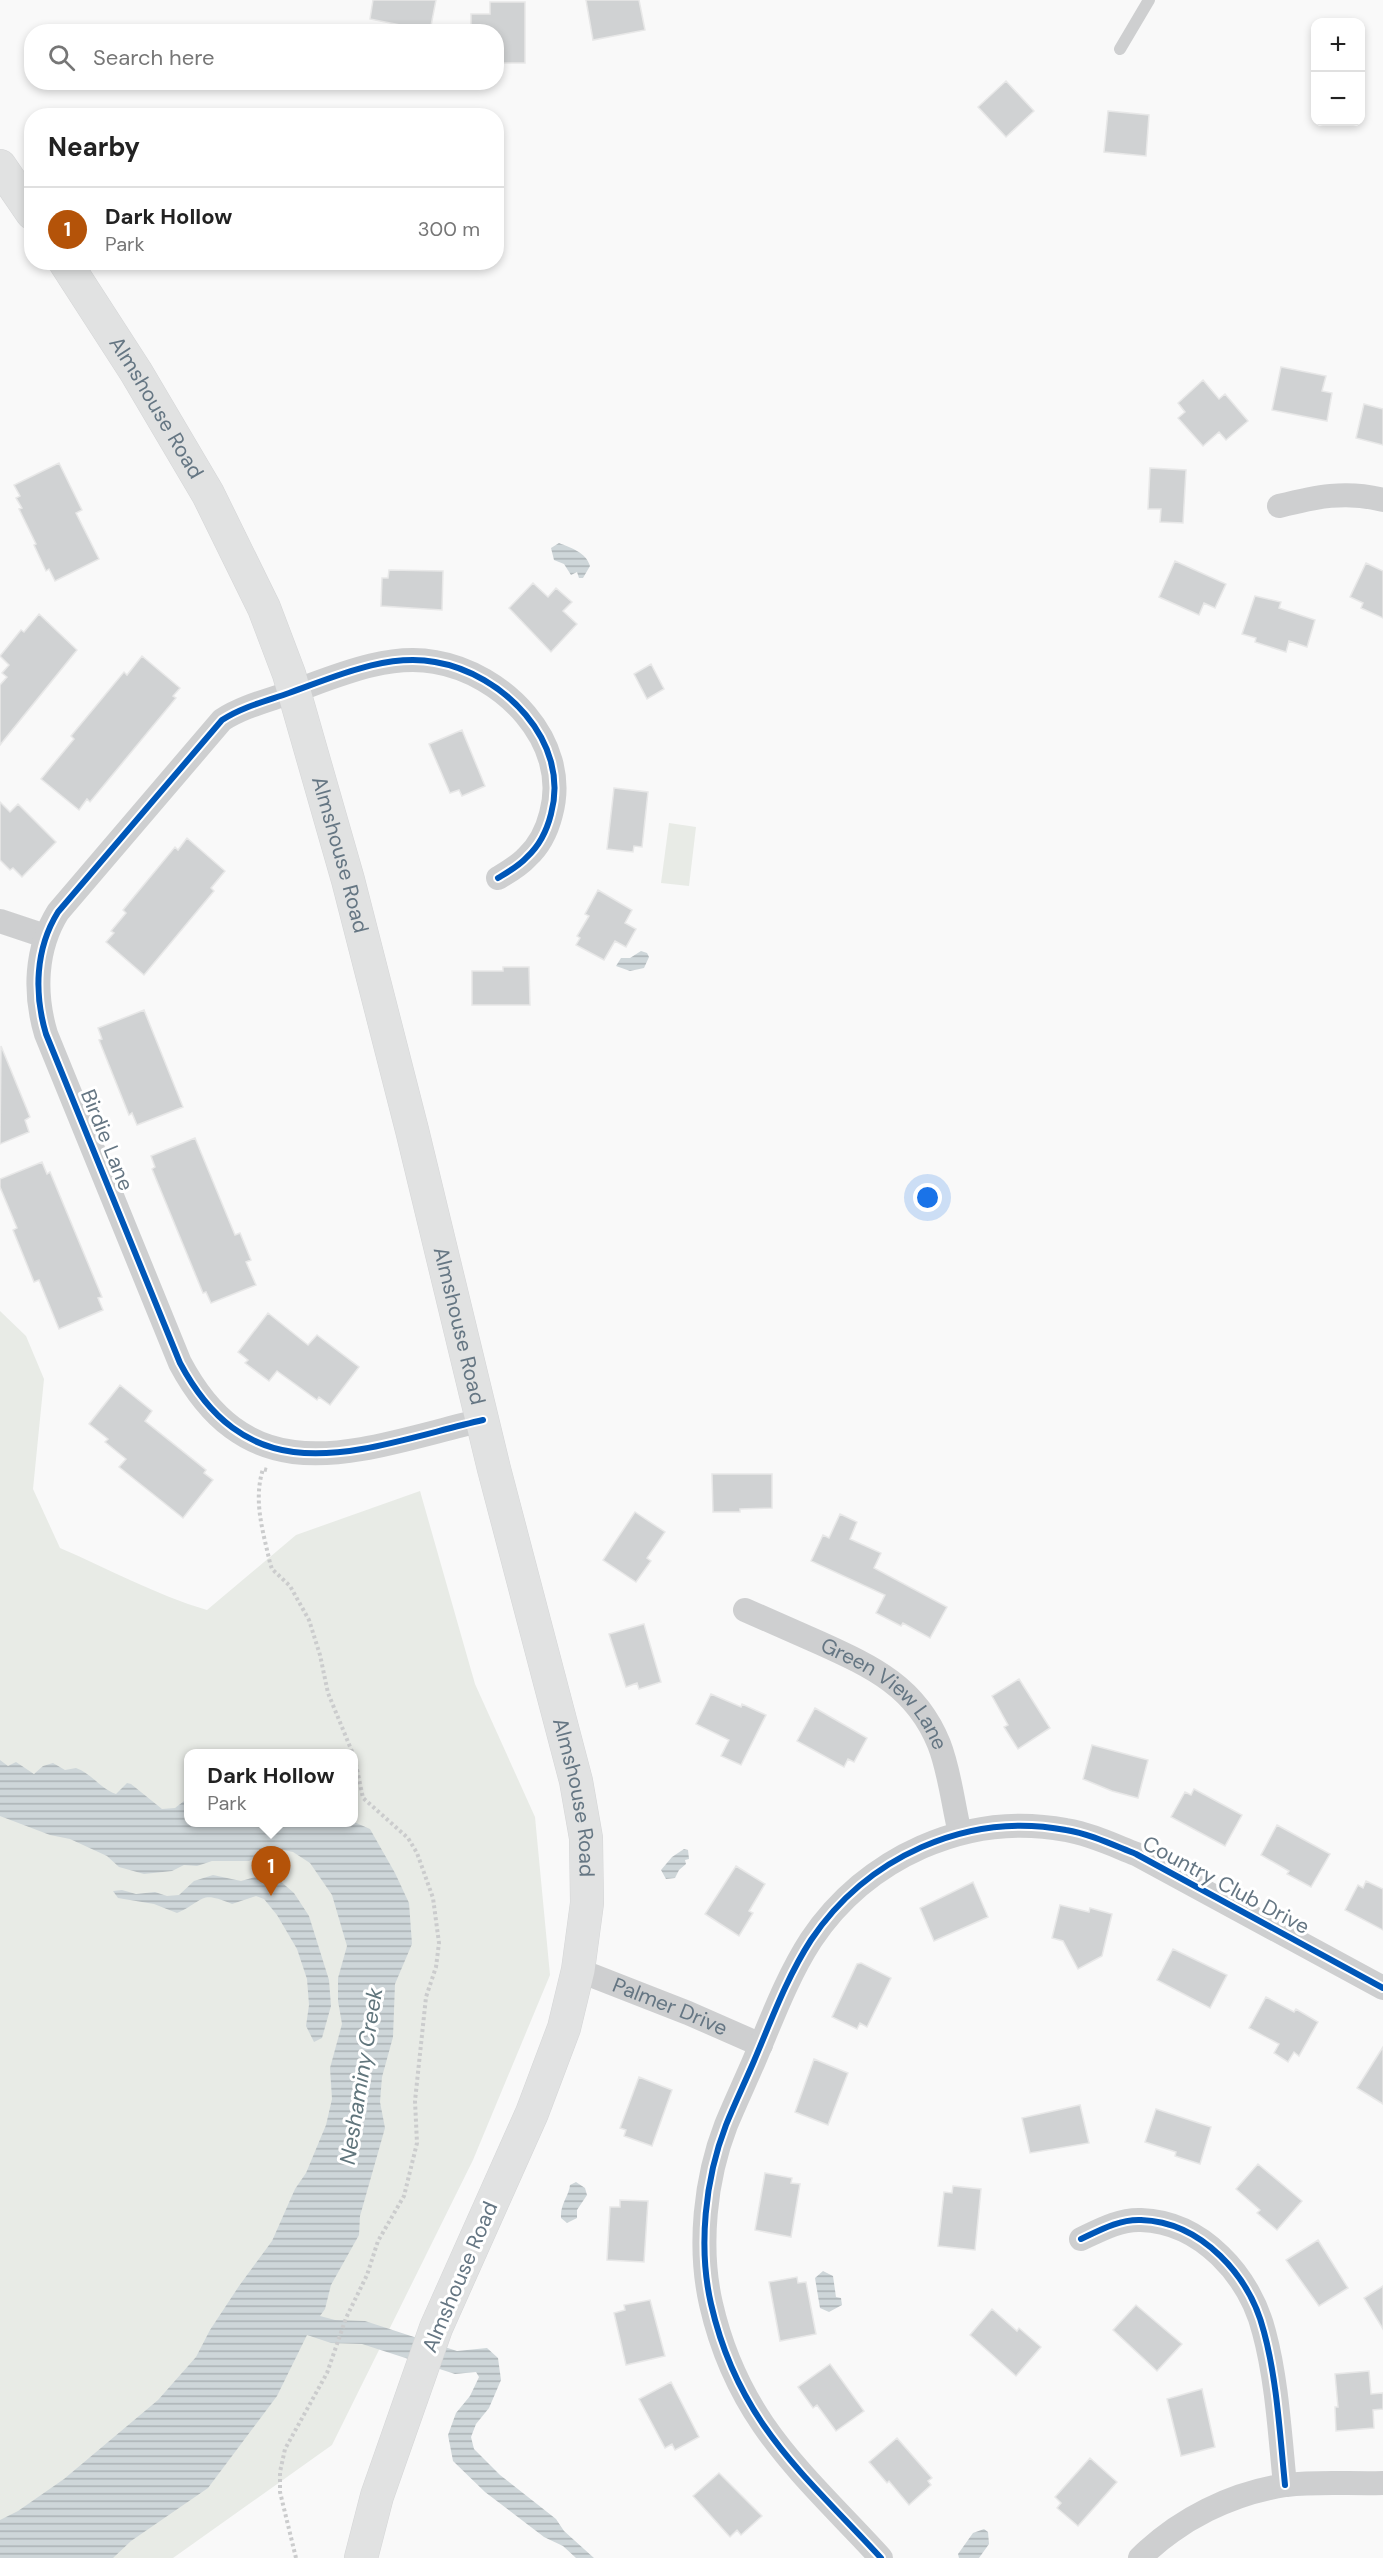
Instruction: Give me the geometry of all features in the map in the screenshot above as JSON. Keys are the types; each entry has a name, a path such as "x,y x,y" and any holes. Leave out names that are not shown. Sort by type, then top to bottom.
{"main road":[{"path":"0,165 24,201"},
{"name":"Almshouse Road","path":"70,270 136,372 208,494 264,608 294,691 348,880 582,1810 588,1876 587,1903 578,1970 564,2028 532,2113 447,2301 377,2496 361,2558"}],"street":[{"path":"1279,506 1325,495 1352,495 1383,500"},
{"name":"Birdie Lane","path":"483,1419 340,1452 309,1454 276,1449 248,1439 224,1422 201,1399 180,1363 46,1034 39,1009 39,993 40,959 45,936 64,904 217,725 239,711 366,667 422,660 464,669 483,678 509,697 531,720 543,742 552,767 555,785 554,804 549,823 538,844 527,857 498,878"},
{"path":"0,921 45,936"},
{"name":"Green View Lane","path":"745,1610 868,1665 894,1682 915,1703 927,1719 939,1746 960,1833"},
{"name":"Country Club Drive","path":"880,2558 785,2456 769,2436 742,2393 730,2368 711,2302 705,2246 712,2174 725,2127 774,2014 809,1943 829,1915 852,1891 879,1870 908,1852 939,1839 1001,1826 1034,1826 1066,1830 1096,1838 1136,1854 1383,1988"},
{"name":"Palmer Drive","path":"578,1970 688,2013 761,2046"},
{"path":"1081,2240 1125,2221 1161,2222 1186,2231 1213,2248 1227,2263 1246,2288 1265,2332 1285,2485"},
{"path":"1140,2558 1181,2524 1210,2508 1246,2495 1285,2485 1321,2482 1383,2483"}],"lane":[{"path":"1120,49 1149,0"}],"path":[{"path":"263,1469 259,1482 259,1519 270,1563 290,1586 309,1620 320,1655 328,1693 351,1749"},
{"path":"297,2558 280,2492 280,2472 285,2449 334,2355 346,2318 367,2274 378,2241 404,2196 417,2143 415,2101 426,1997 436,1967 439,1943 433,1898 417,1853 408,1838 363,1798 358,1776"}],"shaded area":[{"path":"669,823 696,827 689,886 661,883"},
{"path":"0,1311 26,1336 44,1379 33,1489 60,1548 151,1589 207,1610 296,1535 420,1491 475,1684 535,1817 550,1975 473,2160 332,2445 173,2558 0,2558"}],"water":[{"path":"559,543 578,551 588,561 590,566 583,578 579,578 577,572 571,575 564,564 554,560 551,548"},
{"path":"641,951 647,953 649,957 644,968 630,971 616,966 621,958 630,958"},
{"name":"Neshaminy Creek","path":"0,1760 8,1766 16,1762 34,1774 43,1766 53,1763 65,1770 76,1768 116,1794 127,1783 131,1784 162,1809 175,1808 184,1801 184,1827 358,1827 358,1824 370,1829 409,1903 412,1944 395,1984 393,2037 382,2077 380,2102 385,2128 360,2216 359,2235 331,2285 325,2309 320,2316 335,2320 365,2321 457,2351 487,2348 498,2358 501,2380 489,2408 476,2424 471,2437 474,2449 500,2475 556,2519 564,2531 594,2558 576,2558 563,2546 544,2537 485,2492 453,2461 448,2435 456,2413 470,2396 479,2377 476,2372 455,2374 362,2344 331,2343 307,2335 277,2396 208,2488 131,2541 113,2558 0,2558 0,2520 18,2511 64,2479 158,2400 196,2357 210,2330 272,2241 295,2189 306,2173 326,2125 332,2099 330,2068 342,2024 338,2001 338,1978 347,1946 332,1895 310,1863 293,1852 273,1848 249,1861 212,1861 197,1866 184,1865 172,1871 144,1874 119,1867 107,1856 70,1839 50,1835 0,1816"},
{"path":"684,1849 688,1850 689,1859 685,1860 686,1864 675,1878 666,1879 661,1870 672,1857"},
{"path":"213,1875 241,1881 259,1876 279,1880 294,1893 309,1916 329,1980 331,2006 322,2038 314,2042 306,2026 309,2005 307,1979 297,1949 277,1915 264,1899 256,1896 232,1904 208,1897 177,1913 154,1904 118,1898 113,1891 179,1895 194,1881"},
{"path":"576,2182 585,2188 587,2195 577,2210 577,2218 567,2223 561,2218 562,2208 570,2185"},
{"path":"823,2271 833,2276 836,2297 841,2298 842,2305 829,2312 820,2308 815,2278"},
{"path":"984,2529 988,2532 989,2544 979,2558 959,2558 958,2554 973,2533"}],"building":[{"path":"373,0 436,0 431,24 395,24 370,19"},
{"path":"586,0 639,0 645,30 593,40"},
{"path":"490,2 525,2 525,63 504,63 504,24 471,24 471,14 490,14"},
{"path":"1006,81 1034,111 1006,137 978,107"},
{"path":"1108,111 1149,115 1146,156 1104,152"},
{"path":"1281,367 1326,376 1322,391 1332,393 1327,421 1272,410"},
{"path":"1203,380 1219,399 1225,394 1248,421 1226,440 1219,432 1203,446 1178,418 1185,412 1178,403"},
{"path":"1364,404 1383,409 1383,445 1356,438"},
{"path":"59,463 82,510 76,513 99,559 55,581 49,569 46,571 34,545 36,544 19,509 22,508 16,498 20,496 14,485"},
{"path":"1150,468 1186,470 1183,523 1160,522 1161,509 1148,509"},
{"path":"1175,561 1226,584 1215,608 1204,603 1199,615 1159,597"},
{"path":"1366,563 1383,571 1383,618 1361,608 1363,603 1350,597"},
{"path":"389,570 443,571 442,610 381,606 382,578 388,578"},
{"path":"533,583 548,597 556,588 572,602 563,611 577,624 551,652 509,608"},
{"path":"1255,596 1281,602 1279,608 1315,620 1307,647 1289,641 1286,652 1255,642 1256,638 1242,634"},
{"path":"39,614 77,650 0,745 0,685 7,677 2,673 9,665 0,656 21,630 24,632"},
{"path":"142,656 180,688 173,696 176,698 90,802 87,799 79,810 41,779 74,739 71,736 124,672 127,675"},
{"path":"651,664 664,689 647,699 634,674"},
{"path":"462,730 485,786 462,796 459,790 450,793 429,744"},
{"path":"614,788 648,792 642,847 634,846 633,852 607,849"},
{"path":"0,802 10,812 18,804 56,842 22,877 0,860"},
{"path":"187,838 225,871 211,888 214,891 144,975 106,942 114,933 111,931 126,913 123,910 175,847 178,850"},
{"path":"598,890 632,910 625,923 636,929 626,947 615,941 604,960 576,945 580,938 577,936 589,916 585,914"},
{"path":"503,967 529,967 530,1005 472,1005 472,971 503,971"},
{"path":"144,1010 183,1107 137,1125 132,1113 129,1115 99,1040 102,1039 98,1028"},
{"path":"1,1046 30,1117 25,1120 29,1132 0,1144"},
{"path":"195,1138 235,1235 240,1233 251,1260 246,1262 256,1285 211,1303 206,1292 203,1293 152,1169 155,1167 151,1156"},
{"path":"42,1162 47,1174 50,1172 102,1297 98,1298 103,1310 59,1329 39,1280 34,1282 13,1230 17,1228 0,1187 0,1179"},
{"path":"268,1313 308,1345 317,1335 359,1367 330,1405 319,1397 317,1400 277,1371 269,1381 245,1363 248,1360 238,1352"},
{"path":"120,1385 152,1411 145,1421 206,1470 204,1473 213,1480 183,1518 119,1467 126,1459 105,1442 108,1439 89,1424"},
{"path":"712,1474 772,1474 772,1508 740,1509 740,1512 713,1512"},
{"path":"635,1512 665,1532 647,1558 651,1561 636,1582 603,1560"},
{"path":"840,1514 857,1522 850,1539 881,1553 874,1568 947,1607 930,1638 903,1623 901,1626 876,1613 885,1595 811,1561 823,1535 829,1538"},
{"path":"644,1624 661,1682 639,1689 637,1683 626,1687 609,1634"},
{"path":"1019,1679 1050,1728 1018,1749 1004,1727 1008,1725 992,1696"},
{"path":"711,1694 766,1715 741,1765 721,1756 729,1740 696,1724"},
{"path":"815,1708 867,1738 854,1762 848,1759 844,1767 797,1741"},
{"path":"1092,1745 1148,1760 1138,1798 1112,1791 1083,1779"},
{"path":"1194,1789 1242,1815 1225,1846 1171,1817 1185,1792 1191,1795"},
{"path":"1277,1825 1330,1854 1311,1887 1287,1874 1289,1871 1261,1855"},
{"path":"736,1866 765,1884 749,1911 753,1913 739,1936 705,1914"},
{"path":"1366,1881 1383,1889 1383,1930 1345,1910 1358,1885 1363,1888"},
{"path":"973,1882 988,1917 934,1941 920,1908"},
{"path":"1060,1905 1089,1912 1090,1908 1112,1914 1102,1956 1078,1969 1063,1941 1052,1938"},
{"path":"1173,1949 1227,1975 1210,2008 1157,1980"},
{"path":"861,1963 891,1978 867,2027 860,2023 857,2029 832,2017 857,1964"},
{"path":"1266,1997 1294,2012 1296,2009 1318,2022 1299,2056 1294,2052 1288,2062 1274,2053 1279,2044 1249,2028"},
{"path":"1383,2047 1383,2104 1357,2088"},
{"path":"814,2059 848,2073 828,2125 795,2112"},
{"path":"639,2077 672,2090 652,2146 624,2136 626,2130 620,2128"},
{"path":"1080,2105 1089,2143 1030,2153 1022,2118"},
{"path":"1156,2109 1211,2127 1200,2164 1175,2156 1176,2152 1145,2142"},
{"path":"1258,2164 1302,2201 1277,2230 1257,2213 1260,2210 1236,2189"},
{"path":"765,2173 792,2178 791,2183 800,2184 791,2237 755,2230"},
{"path":"953,2186 981,2189 975,2250 938,2246 944,2192 952,2193"},
{"path":"620,2200 648,2201 644,2262 607,2260 610,2207 620,2207"},
{"path":"1318,2240 1348,2288 1319,2306 1286,2260"},
{"path":"797,2277 798,2283 806,2282 816,2334 780,2341 769,2282"},
{"path":"1383,2286 1383,2329 1364,2298"},
{"path":"650,2300 665,2356 626,2365 614,2313 625,2310 624,2305"},
{"path":"1136,2305 1182,2344 1157,2371 1113,2330"},
{"path":"992,2309 1017,2331 1019,2328 1041,2347 1016,2376 970,2335"},
{"path":"830,2364 864,2411 836,2431 817,2405 813,2408 798,2387"},
{"path":"1369,2371 1371,2394 1383,2393 1383,2409 1373,2410 1374,2428 1336,2431 1335,2407 1338,2407 1335,2374"},
{"path":"671,2382 699,2437 675,2450 672,2444 665,2448 639,2399"},
{"path":"1202,2389 1215,2447 1181,2456 1167,2399"},
{"path":"897,2438 932,2478 928,2481 931,2485 909,2505 869,2462"},
{"path":"1090,2458 1117,2482 1078,2526 1057,2508 1061,2503 1055,2497"},
{"path":"719,2473 762,2516 741,2535 737,2530 730,2537 693,2496"}],"cycle path":[{"path":"483,1420 395,1442 353,1450 314,1453 276,1449 241,1434 209,1406 180,1363 46,1034 38,988 41,956 50,926 58,912 222,720 238,711 360,668 417,660 460,669 484,680 506,696 526,715 541,737 551,761 555,787 551,814 542,837 531,853 517,866 498,878"},
{"path":"881,2558 800,2471 756,2414 738,2382 723,2345 711,2304 705,2260 704,2237 709,2190 726,2125 794,1969 811,1940 834,1911 860,1886 889,1864 922,1847 956,1835 992,1828 1029,1826 1066,1830 1093,1837 1136,1854 1383,1988"},
{"path":"1081,2239 1125,2221 1141,2220 1163,2223 1184,2230 1203,2242 1235,2272 1257,2311 1264,2332 1278,2408 1285,2485"}],"place":[{"name":"Dark Hollow","path":"271,1896"}]}
